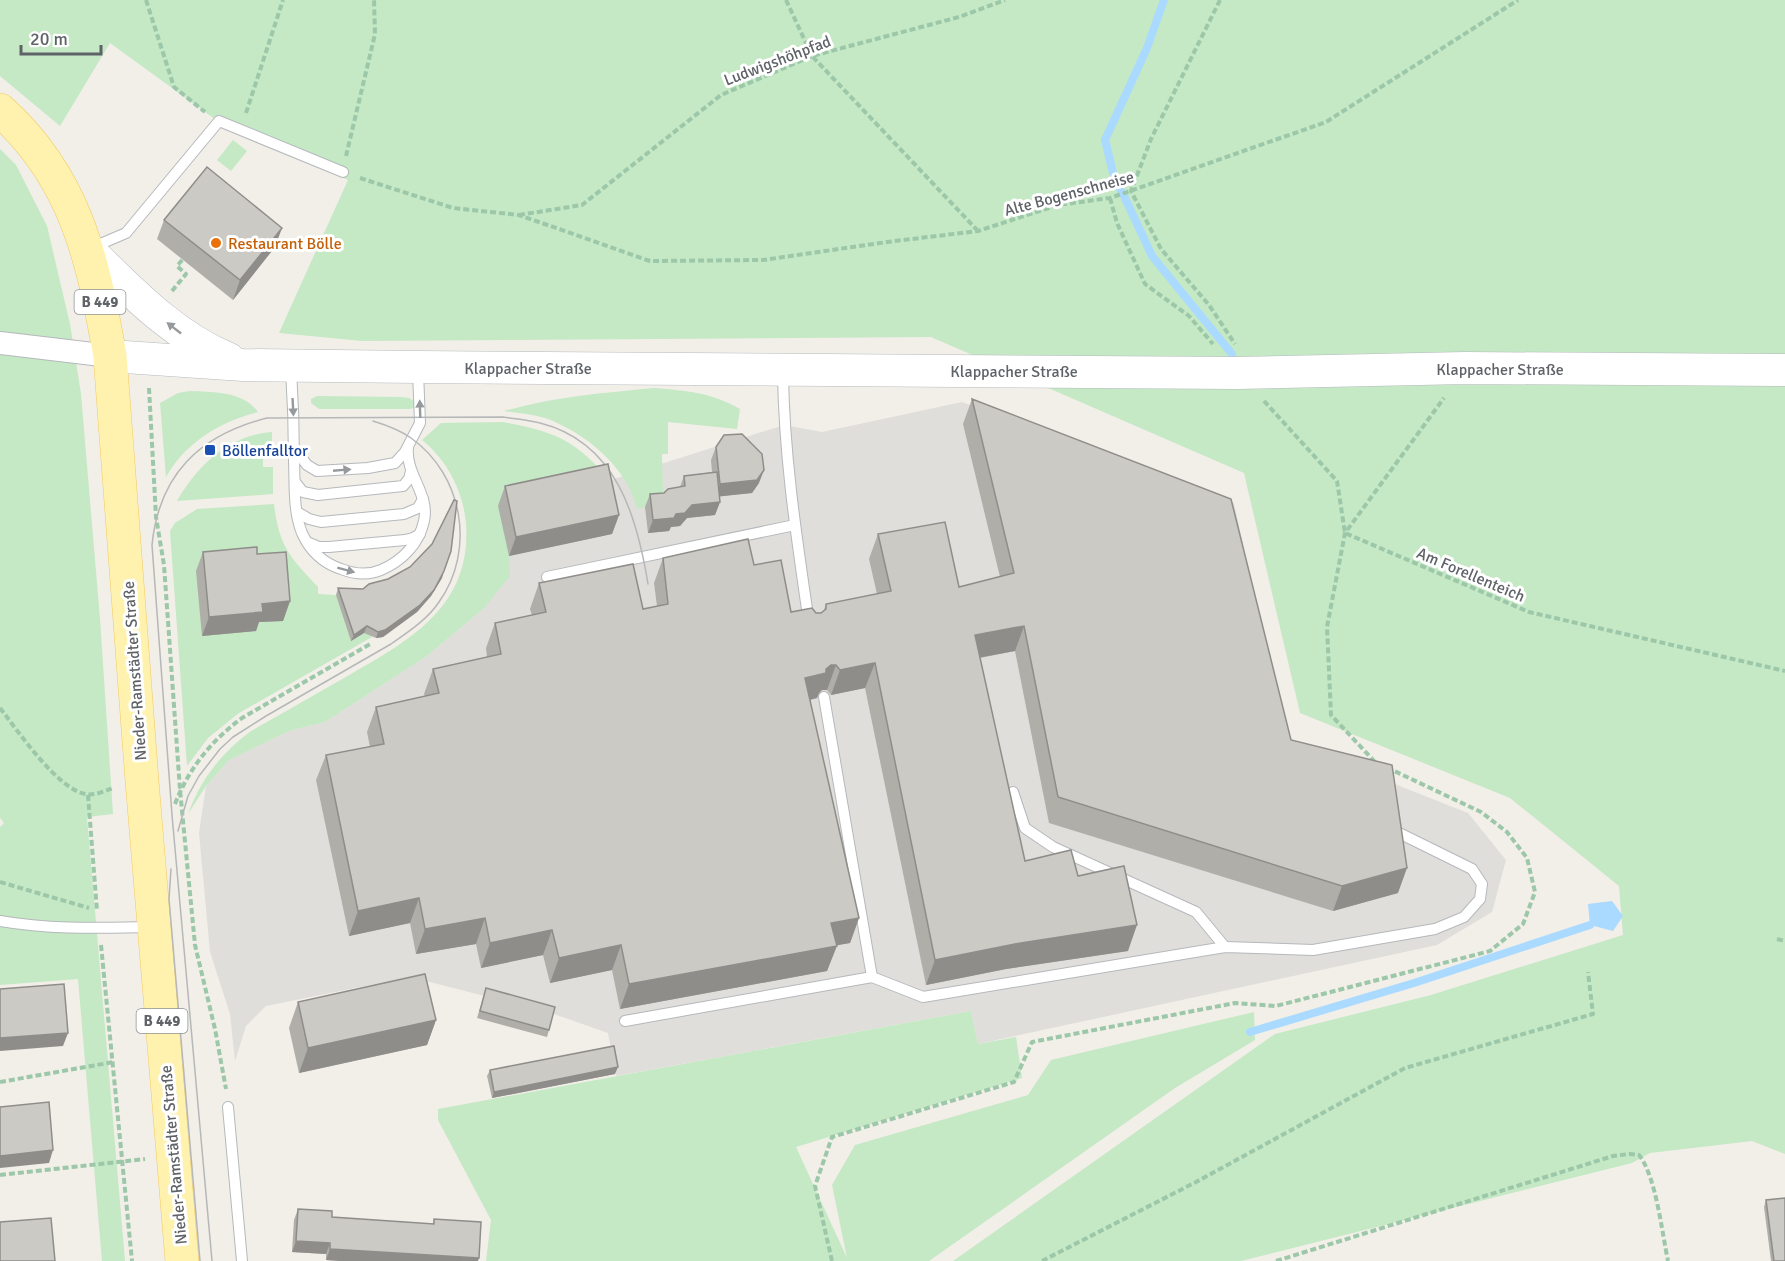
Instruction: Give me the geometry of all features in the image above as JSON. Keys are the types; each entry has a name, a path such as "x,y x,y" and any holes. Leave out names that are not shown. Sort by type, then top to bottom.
{"main road":[{"name":"Nieder-Ramstädter Straße","path":"0,110 42,155 77,218 88,249 110,356 142,781 182,1261"},
{"name":"Klappacher Straße","path":"88,249 145,304 185,336 243,365"},
{"name":"Klappacher Straße","path":"110,356 243,365 418,368 1246,372 1466,368 1785,370"}],"street":[{"path":"0,343 110,356"}],"lane":[{"path":"88,249 126,233 219,121 343,172"},
{"path":"291,366 297,512 307,542 317,556 330,565 346,571 368,574 394,564 416,542 425,518 423,499 407,459 408,447"},
{"path":"294,447 307,465 322,472 395,463 402,457 420,423 418,368"},
{"path":"783,369 784,425 810,631"},
{"path":"295,482 303,492 318,495 403,486 410,479 411,471"},
{"path":"297,512 309,519 321,522 404,514 418,508 423,499"},
{"path":"547,577 795,525"},
{"path":"307,542 324,547 405,540 420,534"},
{"path":"824,697 872,977"},
{"path":"1013,792 1025,828 1053,847 1196,912 1225,947"},
{"path":"625,1021 872,977 923,997 1225,947 1313,950 1435,929 1464,917 1480,899 1482,884 1472,869 1397,832"},
{"path":"0,921 32,927 154,927"},
{"path":"228,1107 242,1261"}],"path":[{"path":"146,0 174,87 219,121"},
{"path":"241,129 283,0"},
{"path":"374,0 375,34 343,172 453,208 519,215"},
{"path":"786,0 812,56 978,231"},
{"name":"Ludwigshöhpfad","path":"519,215 582,206 721,95 812,56 959,17 1005,0"},
{"path":"1220,0 1151,139 1131,191 1161,249 1209,305 1246,372"},
{"name":"Alte Bogenschneise","path":"519,215 650,261 763,260 978,231 1058,205 1110,198 1326,122 1518,0"},
{"path":"832,1261 815,1186 832,1137 1014,1082 1032,1042 1235,1003 1276,1006 1490,951 1523,924 1535,892 1527,858 1507,832 1481,812 1372,760 1331,716 1327,627 1345,533 1337,481 1246,372 1189,316 1145,284 1118,223 1110,198"},
{"path":"178,284 186,274 177,266 183,259"},
{"path":"1345,533 1466,368"},
{"path":"149,394 156,517 164,565 180,790 195,945 222,1062 228,1107"},
{"name":"Am Forellenteich","path":"1345,533 1529,612 1785,671"},
{"path":"173,809 180,790 191,771 212,742 227,729 242,718 372,643"},
{"path":"0,708 54,775 75,792 88,795 142,781"},
{"path":"88,795 97,910 114,1062 132,1261"},
{"path":"0,882 97,910"},
{"path":"1777,939 1785,941"},
{"path":"1042,1261 1196,1182 1405,1068 1593,1014 1588,972"},
{"path":"0,1082 114,1062"},
{"path":"1276,1261 1601,1160 1629,1154 1639,1155 1645,1162 1668,1261"},
{"path":"0,1175 173,1155"}],"shaded area":[{"path":"962,402 1234,503 1286,741 1468,813 1506,860 1492,912 1437,945 978,1044 971,1011 616,1076 608,1033 551,1013 410,977 266,1006 246,1026 235,1061 230,1014 210,952 199,833 206,786 229,760 289,731 325,722 427,656 483,609 509,556 601,483 784,425 822,432"}],"green space":[{"path":"0,0 1785,0 1785,1154 1752,1141 1650,1153 1632,1163 1241,1261 953,1261 1275,1034 1431,995 1623,935 1619,886 1510,798 1300,713 1244,473 931,337 362,341 279,333 348,180 223,125 110,43 60,126 0,76"},
{"path":"233,140 247,151 231,171 217,160"},
{"path":"0,149 16,165 47,226 70,324 81,394 100,619 113,814 87,817 125,1261 102,1261 78,979 0,985 0,827 4,823 0,818"},
{"path":"654,388 688,391 719,399 740,409 737,429 668,422 668,454 662,454 663,491 679,489 646,507 637,509 632,493 614,465 589,442 560,424 545,418 504,411 560,399"},
{"path":"190,391 236,396 252,405 258,412 230,421 205,435 183,453 166,477 160,403 178,393"},
{"path":"317,396 401,397 415,402 414,408 409,409 319,409 311,403 311,399"},
{"path":"503,422 551,434 564,440 587,456 611,482 509,556 510,576 483,609 427,656 325,722 289,731 229,760 206,786 188,814 206,778 221,758 240,739 393,649 432,618 448,599 459,577 465,552 466,523 461,499 452,477 439,457 422,440 441,423"},
{"path":"272,432 272,444 263,445 263,467 273,467 273,494 177,501 194,476 216,454 242,439"},
{"path":"274,504 279,531 287,550 318,587 318,594 336,595 372,637 239,713 208,738 187,766 170,531 175,523 197,509"},
{"path":"971,1011 978,1044 1016,1037 1022,1078 796,1147 847,1258 832,1185 855,1145 1028,1095 1051,1060 1254,1012 1255,1040 1175,1088 929,1261 486,1261 491,1220 438,1120 438,1109"}],"water":[{"path":"1612,901 1623,916 1613,931 1590,925 1588,904"}],"building":[{"name":"Restaurant Bölle","path":"207,167 282,228 240,280 164,220"},
{"path":"972,399 1231,499 1291,740 1392,765 1407,868 1342,886 1058,797 1024,626 975,635 1025,861 1071,850 1078,876 1124,866 1137,925 1015,944 935,960 875,663 840,670 836,665 831,665 826,669 826,673 805,678 859,918 831,923 837,946 629,984 621,945 559,958 552,930 490,943 485,918 425,929 419,898 358,911 326,755 384,744 376,707 439,693 433,669 501,654 495,623 546,612 539,583 633,564 643,609 668,604 663,558 748,539 754,565 781,560 791,612 812,608 816,613 821,613 826,609 826,604 891,591 878,534 945,522 959,587 1014,573"},
{"path":"742,434 762,454 764,470 757,480 720,484 716,447 724,435"},
{"path":"608,464 619,515 516,537 505,486"},
{"path":"717,472 720,502 692,505 685,513 676,514 674,518 653,520 650,494 664,493 668,489 685,486 684,476"},
{"path":"454,500 457,501 451,551 434,590 420,605 385,630 378,632 367,626 354,635 338,588 363,589 369,584 388,579 410,567 432,544"},
{"path":"257,547 257,554 286,552 290,601 262,604 263,612 209,617 203,552"},
{"path":"425,974 436,1020 308,1048 298,1002"},
{"path":"64,984 68,1033 0,1038 0,989"},
{"path":"486,988 555,1007 549,1030 480,1011"},
{"path":"614,1046 618,1067 494,1092 490,1070"},
{"path":"49,1102 53,1150 0,1156 0,1107"},
{"path":"1785,1198 1785,1261 1774,1261 1766,1200"},
{"path":"298,1209 332,1211 332,1217 434,1224 434,1219 481,1222 479,1258 330,1249 330,1243 296,1241"},
{"path":"51,1218 55,1261 0,1261 0,1222"}],"waterway":[{"path":"1121,191 1113,173 1105,140 1147,48 1164,0"},
{"path":"1124,196 1152,256 1232,354"},
{"path":"1250,1032 1414,983 1590,925"}],"tram line":[{"path":"212,1261 172,815 152,545 156,520 174,478 187,461 203,447 243,425 267,418 503,417 540,423 566,433 587,447 605,464 629,508 648,584"},
{"path":"178,831 188,796 199,776 220,749 233,737 404,635 434,608 451,582 458,560 460,537 458,514 443,472 429,454 407,435 373,421"},
{"path":"171,869 169,899 200,1261"}],"place":[{"name":"Restaurant Bölle","path":"216,243"},
{"name":"Böllenfalltor","path":"210,450"}]}
